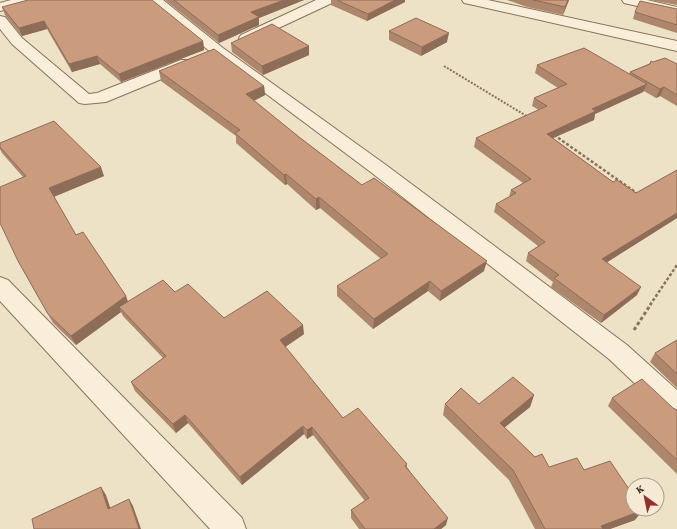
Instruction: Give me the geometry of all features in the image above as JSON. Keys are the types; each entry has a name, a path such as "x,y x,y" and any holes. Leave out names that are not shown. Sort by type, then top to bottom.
{"street":[{"path":"0,7 28,0"},
{"path":"154,0 218,51 379,169 618,352 677,407"},
{"path":"0,20 17,41 70,88 86,99 100,98 218,51 327,0"},
{"path":"472,0 677,46"},
{"path":"628,0 677,11"},
{"path":"0,286 231,529"}],"path":[{"path":"444,66 534,120"},
{"path":"552,133 643,197"},
{"path":"618,352 653,303 677,265"}],"building":[{"path":"28,0 152,0 203,41 119,74 97,56 69,64 44,21 19,28 2,7"},
{"path":"174,0 284,0 251,12 259,17 218,35"},
{"path":"337,0 395,0 368,14"},
{"path":"533,0 568,0 565,7"},
{"path":"640,1 677,9 677,25 635,12"},
{"path":"416,18 449,33 422,47 389,31"},
{"path":"272,24 309,46 262,66 231,43"},
{"path":"584,48 647,84 592,109 596,111 547,134 613,182 617,180 636,193 677,170 677,213 602,259 641,287 604,315 554,278 559,275 528,253 545,242 496,204 516,193 511,190 531,179 476,138 547,106 534,98 567,84 537,65"},
{"path":"214,49 264,86 246,94 299,137 362,185 374,178 487,261 441,291 430,281 374,319 337,286 388,254 319,197 316,199 286,174 284,175 235,133 240,130 159,71"},
{"path":"665,58 677,64 677,95 664,87 660,89 630,72 650,64 651,61 653,62"},
{"path":"54,121 101,167 49,188 76,235 83,232 126,296 71,336 48,314 18,261 0,223 0,187 26,176 0,147 0,143"},
{"path":"163,280 175,292 188,284 224,318 267,291 303,325 280,340 343,418 358,408 407,464 405,466 448,518 434,529 365,529 351,510 369,498 312,427 307,430 303,426 240,477 185,415 173,424 131,382 166,356 119,307"},
{"path":"677,340 677,374 655,353"},
{"path":"513,377 534,395 500,423 535,457 542,454 549,467 577,458 584,470 610,461 625,483 625,517 601,526 603,529 545,529 513,470 445,404 461,388 479,404"},
{"path":"642,379 677,410 677,460 612,398"},
{"path":"101,487 108,509 129,499 139,529 34,529 32,519"}]}
